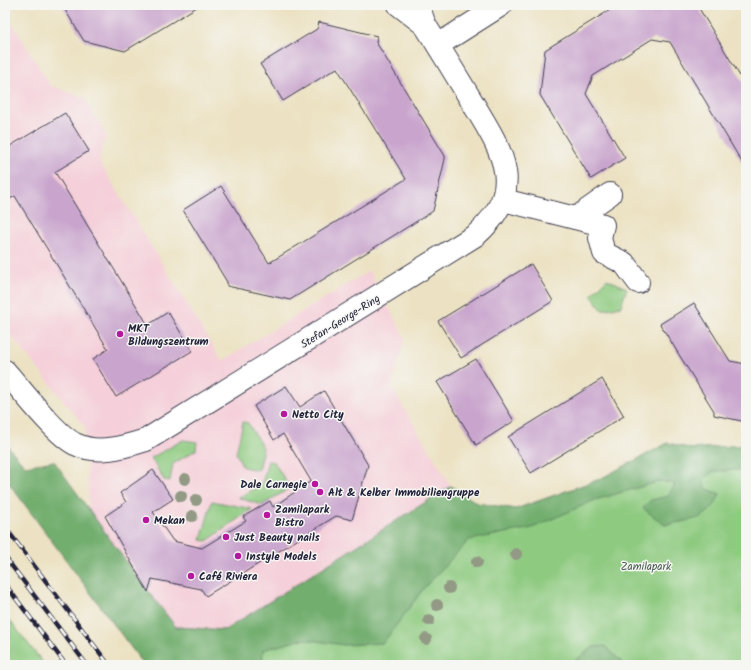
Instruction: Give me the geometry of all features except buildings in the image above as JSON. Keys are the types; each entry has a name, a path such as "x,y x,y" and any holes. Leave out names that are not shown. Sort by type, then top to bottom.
{"street":[{"name":"Stefan-George-Ring","path":"5,371 60,433 75,444 97,449 119,448 146,440 476,235 487,226 503,200 506,180 501,153 421,15 399,5"},
{"path":"438,45 501,5"},
{"path":"576,218 610,194"},
{"path":"503,200 603,225 600,238 604,253 624,263 638,282"}],"shaded area":[{"path":"5,12 50,85 85,99 106,135 99,161 222,361 369,271 405,338 391,387 451,486 225,630 176,627 138,578 89,510 85,427 5,328"}],"green space":[{"path":"607,279 627,288 621,306 602,310 591,295"},
{"path":"243,422 248,423 263,448 258,470 243,467 236,453"},
{"path":"183,440 197,442 196,450 173,464 170,481 164,480 151,458"},
{"path":"5,443 25,466 54,461 138,578 176,627 225,630 451,486 477,503 516,509 600,479 668,443 692,449 746,445 746,469 712,472 704,480 705,488 720,494 716,503 705,515 691,520 665,525 643,508 651,500 668,496 675,484 661,481 595,500 532,528 469,540 424,588 383,643 344,645 303,639 263,650 262,665 144,665 5,478"},
{"name":"Zamilapark","path":"668,443 692,449 746,445 746,665 144,665 137,657 176,627 225,630 451,486 477,503 516,509 600,479"},
{"path":"268,461 274,462 290,488 262,505 239,498 262,483"},
{"path":"212,501 252,509 207,541 201,540"},
{"path":"7,617 45,665 5,665 5,618"},
{"path":"605,646 625,665 569,665 593,647"}],"railway":[{"path":"5,527 109,665"},
{"path":"5,557 87,665"},
{"path":"5,584 66,665"}],"place":[{"name":"MKT Bildungszentrum","path":"120,334"},
{"name":"Netto City","path":"284,414"},
{"name":"Dale Carnegie","path":"315,484"},
{"name":"Alt & Kelber Immobiliengruppe","path":"320,492"},
{"name":"Zamilapark Bistro","path":"267,515"},
{"name":"Mekan","path":"146,520"},
{"name":"Just Beauty nails","path":"226,537"},
{"name":"Instyle Models","path":"238,556"},
{"name":"Café Riviera","path":"191,576"}]}
